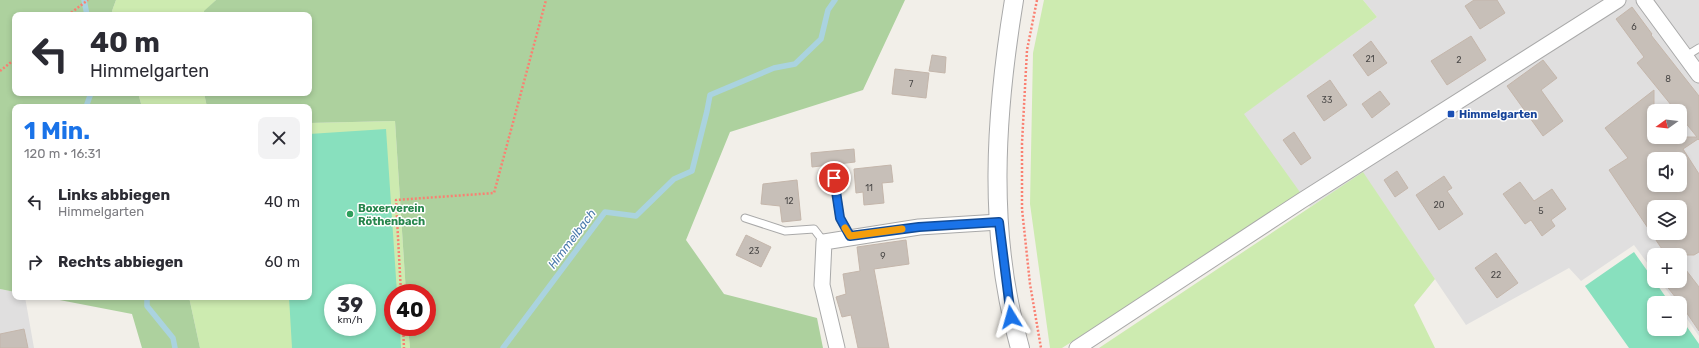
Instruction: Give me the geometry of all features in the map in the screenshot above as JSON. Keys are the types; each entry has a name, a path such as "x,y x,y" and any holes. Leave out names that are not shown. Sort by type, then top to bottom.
{"street":[{"path":"1014,0 998,130 997,171 999,222 1011,317 1020,348"},
{"path":"1077,348 1307,197 1618,0"},
{"path":"1644,0 1699,74"},
{"path":"837,348 822,285 824,242 850,236 919,227 999,222"}],"lane":[{"path":"1686,56 1699,48"},
{"path":"834,178 840,218 850,236"},
{"path":"745,218 784,231 814,229 824,242"}],"path":[{"path":"72,12 88,0"},
{"path":"401,284 396,200 494,193 546,0"},
{"path":"1036,0 1027,50 1022,143 1022,209 1030,284 1041,348"},
{"path":"0,71 12,61"},
{"path":"403,336 404,348"}],"shaded area":[{"path":"1363,0 1699,0 1699,336 1687,319 1687,296 1671,296 1665,288 1687,288 1687,248 1647,248 1647,263 1634,245 1581,281 1569,268 1466,325 1363,173 1310,207 1243,114 1377,17"},
{"path":"0,289 12,291 12,300 26,300 34,348 0,348"}],"green space":[{"path":"0,0 116,0 112,12 12,12 12,96 139,96 141,104 12,104 12,291 0,289"},
{"path":"116,0 216,0 205,12 112,11"},
{"path":"216,0 905,0 863,90 730,132 686,240 724,294 817,318 823,348 410,348 409,336 436,336 436,284 405,284 395,121 312,123 312,104 206,104 205,96 312,96 312,12 204,12"},
{"path":"1044,0 1363,0 1377,17 1244,114 1302,195 1062,348 1050,348 1030,204 1033,53"},
{"path":"139,96 205,96 206,104 141,104"},
{"name":"Boxerverein Röthenbach","path":"395,121 405,284 384,284 384,336 409,336 410,348 200,348 190,300 312,300 312,123"},
{"name":"Boxerverein Röthenbach","path":"386,129 396,284 384,284 384,336 400,336 401,348 292,348 289,300 312,300 312,134"},
{"path":"1363,172 1435,279 1414,305 1435,348 1099,348"},
{"path":"1634,252 1647,270 1647,288 1659,288 1665,296 1647,296 1647,336 1687,336 1687,327 1699,344 1699,348 1629,348 1585,286"},
{"path":"60,300 190,300 200,348 142,348 132,314"}],"building":[{"path":"1474,0 1497,0 1505,13 1480,29 1465,6"},
{"path":"1632,7 1652,34 1651,35 1699,96 1699,140 1698,139 1683,149 1685,152 1647,152 1647,192 1687,192 1687,155 1699,174 1699,252 1694,255 1687,255 1687,248 1661,248 1656,240 1687,240 1687,200 1647,200 1647,227 1609,170 1628,158 1605,128 1654,90 1654,104 1647,104 1647,144 1687,144 1687,137 1697,137 1687,125 1687,104 1670,104 1637,63 1644,57 1616,19"},
{"path":"1471,36 1486,60 1447,85 1431,61"},
{"path":"1371,41 1387,63 1368,76 1353,55"},
{"path":"932,55 946,57 945,73 929,71"},
{"path":"1543,60 1557,78 1541,90 1563,121 1543,136 1507,86"},
{"path":"895,69 929,73 926,98 892,94"},
{"path":"1330,80 1347,105 1324,121 1307,96"},
{"path":"1380,91 1390,104 1372,118 1362,104"},
{"path":"1294,132 1311,158 1301,165 1283,140"},
{"path":"854,149 855,162 812,167 811,153"},
{"path":"891,165 893,182 882,183 884,203 864,205 863,192 856,193 854,169"},
{"path":"1397,171 1408,188 1395,197 1384,180"},
{"path":"1444,176 1452,188 1447,191 1463,214 1439,230 1416,195"},
{"path":"797,180 801,220 782,222 780,206 761,204 763,184"},
{"path":"1520,182 1534,201 1552,189 1566,209 1551,220 1555,226 1542,236 1531,220 1525,224 1503,194"},
{"path":"746,235 771,247 761,267 736,255"},
{"path":"906,240 909,264 874,269 889,348 858,348 851,315 842,317 836,297 846,294 843,274 860,271 857,247"},
{"path":"1496,253 1518,283 1497,298 1475,268"},
{"path":"1687,271 1699,287 1699,331 1687,313 1687,296 1674,296 1668,288 1687,288"},
{"path":"24,329 28,348 0,348 0,334"}],"waterway":[{"name":"Himmelbach","path":"84,0 86,12"},
{"name":"Himmelbach","path":"503,348 605,212 636,216 674,179 692,171 710,95 774,68 795,64 821,39 828,10 835,0"},
{"name":"Himmelbach","path":"87,104 90,96"},
{"name":"Himmelbach","path":"147,300 147,306 173,338 175,348"}],"slow traffic":[{"path":"845,228 850,236 902,229"}],"place":[{"name":"Himmelgarten","path":"1451,114"},
{"name":"Boxerverein Röthenbach","path":"350,214"}],"route":[{"path":"834,178 840,218 850,236 919,227 999,222 1011,317"}]}
